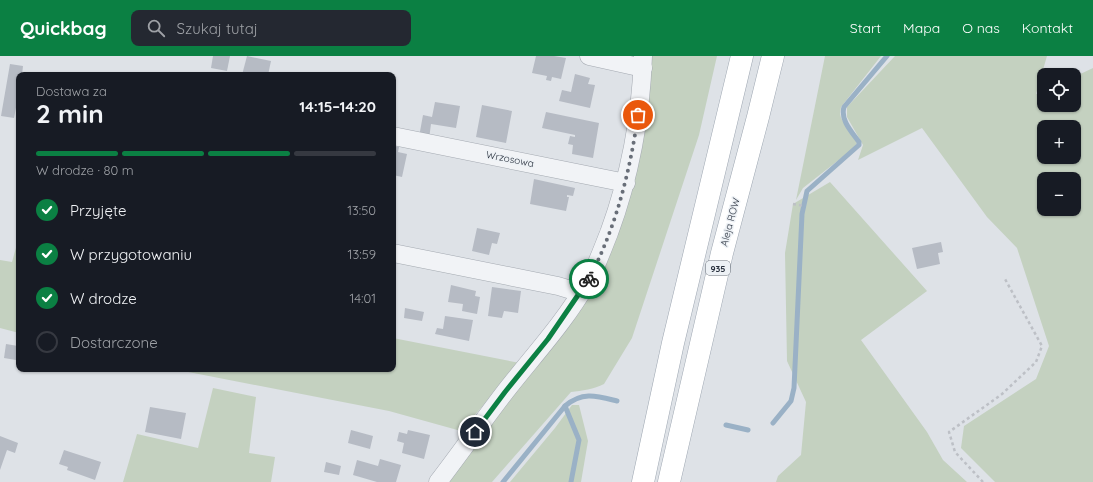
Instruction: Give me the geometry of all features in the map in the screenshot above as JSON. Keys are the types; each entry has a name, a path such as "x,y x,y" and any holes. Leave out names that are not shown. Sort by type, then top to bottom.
{"main road":[{"name":"935","path":"643,482 673,343 742,56"},
{"name":"Aleja ROW","path":"669,482 722,253 773,56"}],"street":[{"path":"438,482 505,392 548,339 581,293 600,256 618,209 626,183 634,141 643,62 589,56"},
{"name":"Wrzosowa","path":"396,137 626,183"},
{"path":"396,254 558,286 581,293"}],"path":[{"path":"793,204 804,206"},
{"path":"983,482 955,452 949,432 1008,388 1036,362 1042,346 1005,279"}],"green space":[{"path":"648,56 717,56 699,135 632,338 604,384 588,390 571,392 492,482 444,482 595,280"},
{"path":"825,56 881,56 841,107 841,118 857,143 854,148 803,188 796,200"},
{"path":"895,56 1047,56 1044,68 1037,68 1037,112 1081,112 1081,74 1093,68 1093,482 995,482 961,448 964,426 1036,379 1049,346 1017,248 987,217 922,128 858,160 863,145 847,117 847,107"},
{"path":"830,182 927,291 861,340 927,432 943,460 967,482 776,482 778,476 801,455 806,402 787,361 785,253 793,204"},
{"path":"16,248 16,332 0,328 0,260 12,262"},
{"path":"396,339 520,363 461,431 389,411 188,372 396,372"},
{"path":"213,388 256,397 249,453 275,457 271,482 123,482 137,434 198,448"},
{"path":"572,405 579,405 588,441 581,482 510,482 555,428"}],"building":[{"path":"213,56 230,56 227,71 211,68"},
{"path":"247,56 271,61 269,72 243,72"},
{"path":"536,56 566,58 561,79 552,77 551,81 546,80 547,76 532,73"},
{"path":"10,64 23,66 22,72 16,72 16,108 14,118 1,116"},
{"path":"575,74 590,78 588,84 595,85 590,108 559,101 562,90 571,92"},
{"path":"435,102 460,106 456,128 431,124 429,139 419,137 423,115 432,117"},
{"path":"482,105 512,111 506,143 476,137"},
{"path":"546,112 599,123 593,158 572,154 573,145 568,144 570,136 575,137 575,135 542,128"},
{"path":"396,146 399,147 398,152 407,154 402,177 396,176"},
{"path":"534,179 575,188 573,196 567,195 567,197 569,197 566,211 530,204"},
{"path":"477,228 500,233 497,244 492,243 489,255 472,251"},
{"path":"941,242 943,252 938,253 940,264 917,269 912,248"},
{"path":"451,285 476,291 475,296 480,297 477,314 462,311 463,304 448,302"},
{"path":"492,287 521,291 518,313 504,311 502,318 488,316"},
{"path":"405,308 424,312 422,321 404,318"},
{"path":"445,316 473,320 469,341 435,334 437,328 443,329"},
{"path":"6,344 16,346 16,360 4,358"},
{"path":"150,407 186,413 181,439 145,432"},
{"path":"351,430 373,436 370,449 348,443"},
{"path":"408,430 430,435 424,459 402,453 404,443 397,441 399,432 407,434"},
{"path":"0,436 18,443 15,453 7,450 0,470"},
{"path":"64,450 101,462 95,480 67,470 68,467 59,464"},
{"path":"380,459 401,465 396,482 377,482 353,475 357,460 378,466"},
{"path":"326,462 341,466 339,475 324,472"}],"waterway":[{"path":"773,423 791,401 794,388 802,214 807,191 859,145 859,142 845,121 843,112 844,107 887,56"},
{"path":"503,482 565,406 572,401 578,398 590,396 597,396 617,401"},
{"path":"565,406 579,440 571,482"},
{"path":"726,425 748,430"}],"way so far":[{"path":"589,279 607,239 626,183 638,115"}],"route":[{"path":"475,432 548,339 581,293 589,279"}]}
